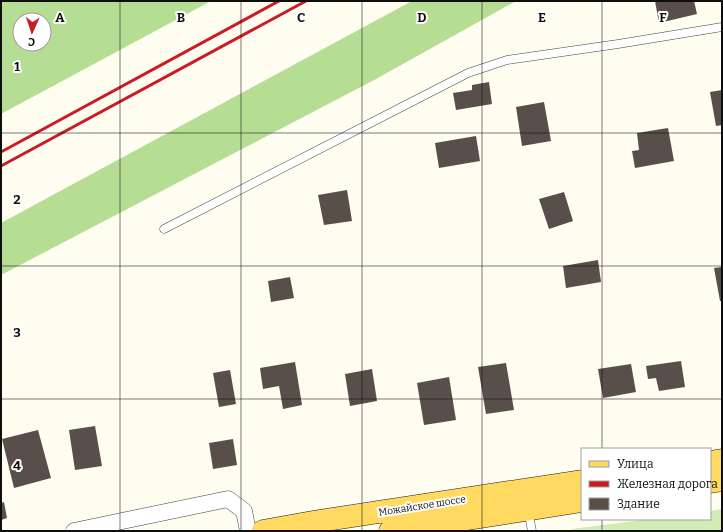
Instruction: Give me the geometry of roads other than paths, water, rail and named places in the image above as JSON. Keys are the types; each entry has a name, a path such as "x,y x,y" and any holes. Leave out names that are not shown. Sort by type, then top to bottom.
{"main road":[{"path":"711,462 722,460"},
{"path":"711,482 722,480"},
{"name":"Можайское шоссе","path":"263,531 581,481"},
{"name":"Можайское шоссе","path":"390,531 581,502"}],"street":[{"path":"74,531 228,499 244,511 248,531"}],"lane":[{"path":"164,229 468,73 507,60 722,27"},
{"path":"528,510 532,531"}],"railway":[{"path":"1,152 279,1"},
{"path":"1,166 306,1"}]}
